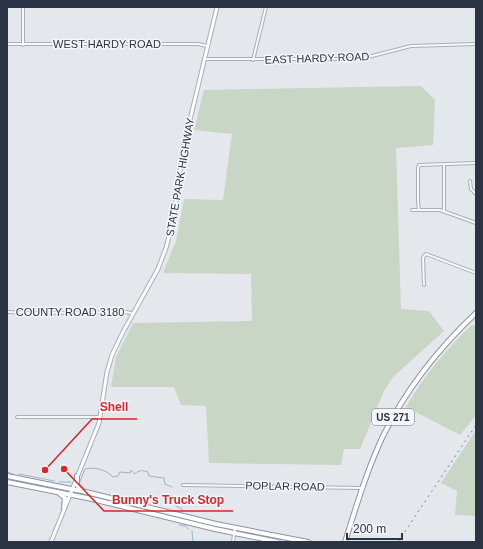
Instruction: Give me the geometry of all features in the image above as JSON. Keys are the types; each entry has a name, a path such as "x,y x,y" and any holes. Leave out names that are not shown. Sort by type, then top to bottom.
{"highway":[{"name":"US 271","path":"345,542 363,488 383,437 410,389 442,347 476,313"},
{"path":"7,476 86,492 216,524 308,542"},
{"path":"77,476 77,486 86,492"},
{"path":"30,487 31,481"},
{"path":"7,482 70,494 215,529 278,542"},
{"path":"53,491 64,497 64,508"},
{"path":"113,504 115,499"},
{"path":"173,519 174,514"},
{"path":"215,529 216,524"},
{"path":"270,541 271,535"}],"main road":[{"name":"STATE PARK HIGHWAY","path":"51,542 100,417 111,358 116,345 158,269 170,235 175,211 182,152 217,7"}],"street":[{"path":"23,7 23,44"},
{"path":"253,60 266,7"},
{"name":"WEST HARDY ROAD","path":"7,44 198,44 207,46"},
{"name":"EAST HARDY ROAD","path":"204,59 349,59 368,57 410,46 476,44"},
{"path":"444,164 444,211"},
{"path":"419,209 418,168 420,165 476,164"},
{"path":"470,181 471,189 476,194"},
{"path":"412,210 437,209 476,223"},
{"path":"424,285 423,258 425,254 475,271"},
{"name":"COUNTY ROAD 3180","path":"7,312 127,312 133,314"},
{"path":"17,418 100,417"},
{"name":"POPLAR ROAD","path":"183,485 363,488"},
{"path":"233,542 235,528"}],"green space":[{"path":"421,86 435,100 433,145 396,148 401,309 429,311 444,331 393,377 384,391 360,449 344,449 341,465 209,463 206,406 181,405 174,387 111,387 116,357 133,323 252,321 251,274 163,273 176,241 184,199 223,200 232,134 194,130 204,90"},
{"path":"472,325 476,326 476,415 460,435 406,407 436,364"},
{"path":"476,430 476,516 455,515 457,491 441,483"}],"waterway":[{"path":"79,484 85,469 92,468 103,470 113,477 118,476 120,472 130,473 131,470 135,474 139,471 146,471 148,472 149,476 164,478 165,484 172,487"},
{"path":"7,472 13,474"},
{"path":"19,474 54,481"},
{"path":"59,482 71,482"},
{"path":"175,503 176,506 182,509 182,511"},
{"path":"179,525 186,526 188,529"},
{"path":"192,531 193,542"}],"railway":[{"path":"398,542 476,425"}],"place":[{"name":"Bunny's Truck Stop","path":"64,469"},
{"name":"Shell","path":"45,470"}]}
